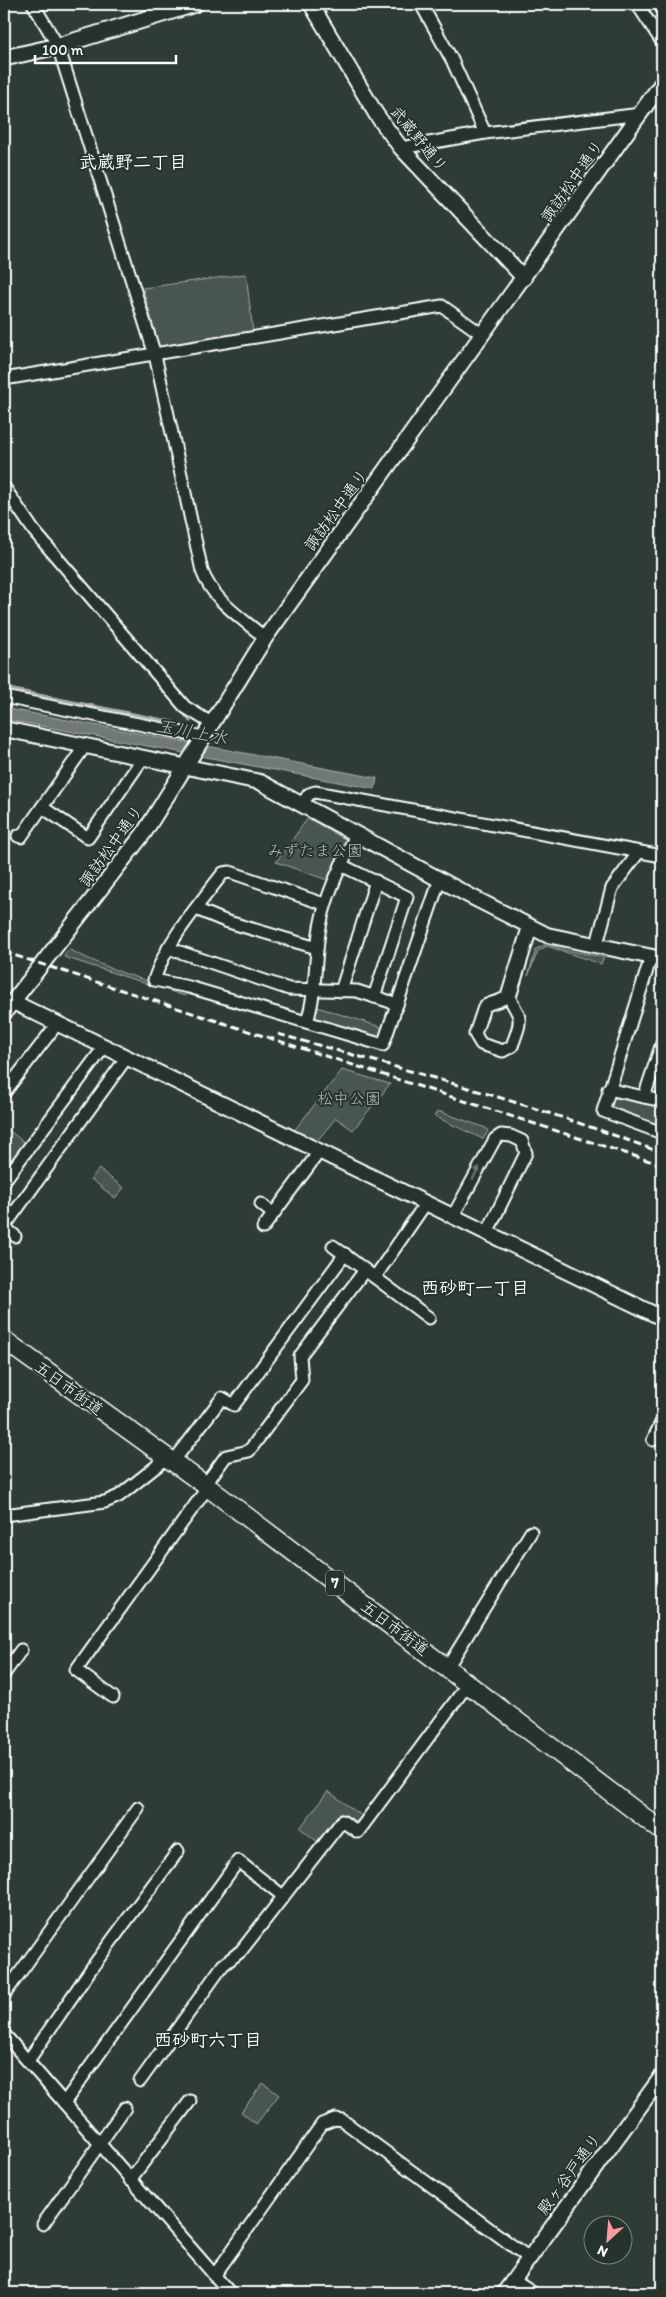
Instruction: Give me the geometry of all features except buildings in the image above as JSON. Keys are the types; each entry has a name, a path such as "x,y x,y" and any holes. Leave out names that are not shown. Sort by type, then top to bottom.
{"main road":[{"path":"4,58 58,46 195,4"},
{"name":"五日市街道","path":"4,1340 207,1486 662,1831"}],"street":[{"path":"33,4 58,46 155,355 204,576 217,598 266,638"},
{"name":"武蔵野通り","path":"311,4 376,114 401,148 524,278"},
{"path":"421,4 452,60 485,133"},
{"path":"637,4 662,42"},
{"name":"諏訪松中通り","path":"4,1013 8,999 45,961 144,833 211,723 266,638 662,83"},
{"path":"401,148 485,133 641,114"},
{"path":"4,379 442,306 483,335"},
{"path":"4,487 34,531 185,706 211,723"},
{"path":"4,697 201,740"},
{"path":"4,730 143,758 189,761 260,782 530,927 562,940 596,944 657,958 608,1089 603,1111 662,1133"},
{"path":"18,836 21,837 85,746"},
{"path":"42,808 88,838 143,758"},
{"path":"302,804 309,794 316,792 662,856"},
{"path":"307,1022 314,1001 317,948 324,904 356,835"},
{"path":"596,944 612,888 639,852"},
{"path":"341,865 407,897 374,997"},
{"path":"324,904 226,872 223,873 168,948 160,962 154,980 189,986 383,1045 440,879"},
{"path":"341,991 376,881"},
{"path":"196,910 225,921 317,948"},
{"path":"507,1001 530,927"},
{"path":"168,948 289,988 357,991 397,1004"},
{"path":"8,999 662,1318"},
{"path":"4,1094 20,1080 57,1024"},
{"path":"644,1097 662,1043"},
{"path":"4,1181 104,1047"},
{"path":"15,1236 4,1227 127,1057"},
{"path":"608,1089 662,1101"},
{"path":"452,1216 495,1139 501,1135 511,1136 522,1141 526,1153 487,1232"},
{"path":"263,1228 319,1152"},
{"path":"375,1277 426,1203"},
{"path":"261,1204 274,1214"},
{"path":"333,1246 429,1318"},
{"path":"4,1515 105,1502 119,1496 170,1460 222,1398 234,1405 345,1254"},
{"path":"113,1697 76,1670 207,1486 226,1456 249,1451 302,1380 300,1356 365,1270"},
{"path":"653,1440 662,1420"},
{"path":"447,1668 531,1532"},
{"path":"4,1674 21,1650"},
{"path":"140,2081 223,1966 241,1951 342,1820 358,1832 468,1684"},
{"path":"4,1995 138,1808"},
{"path":"28,2061 93,1966 178,1851"},
{"path":"64,2103 238,1862 283,1896"},
{"path":"4,2034 230,2293"},
{"name":"殿ヶ谷戸通り","path":"504,2293 662,2076"},
{"path":"130,2180 190,2102"},
{"path":"43,2224 125,2108"},
{"path":"214,2276 322,2124 334,2119 342,2120 529,2258"},
{"path":"513,2280 533,2293"}],"green space":[{"path":"246,274 253,332 159,347 143,288"},
{"name":"みずたま公園","path":"308,818 348,841 330,881 276,862"},
{"path":"547,944 565,950 604,957 601,964 547,946 538,951 528,976 536,949"},
{"path":"70,950 128,975 158,984 190,990 185,996 64,957 67,951"},
{"path":"317,1007 384,1028 381,1038 376,1039 316,1020 313,1016"},
{"name":"松中公園","path":"342,1070 390,1084 353,1130 336,1118 316,1142 293,1132"},
{"path":"613,1097 662,1107 662,1129 609,1109"},
{"path":"438,1111 486,1128 488,1131 483,1139 434,1116"},
{"path":"6,1128 26,1144 10,1165 4,1160 4,1130"},
{"path":"99,1169 124,1188 115,1198 91,1179"},
{"path":"328,1791 362,1816 355,1825 340,1813 318,1842 300,1828"},
{"path":"263,2083 279,2095 256,2124 241,2112"}],"shaded area":[{"path":"4,708 377,778 375,789 4,719"}],"waterway":[{"path":"4,497 27,530"},
{"name":"玉川上水","path":"4,688 173,722"},
{"name":"玉川上水","path":"181,710 190,721"}],"railway":[{"path":"4,952 662,1165"},
{"path":"278,1034 520,1104 662,1153"}],"district":[{"name":"武蔵野二丁目","path":"133,162"},
{"name":"西砂町一丁目","path":"475,1288"},
{"name":"西砂町六丁目","path":"208,2040"}]}
